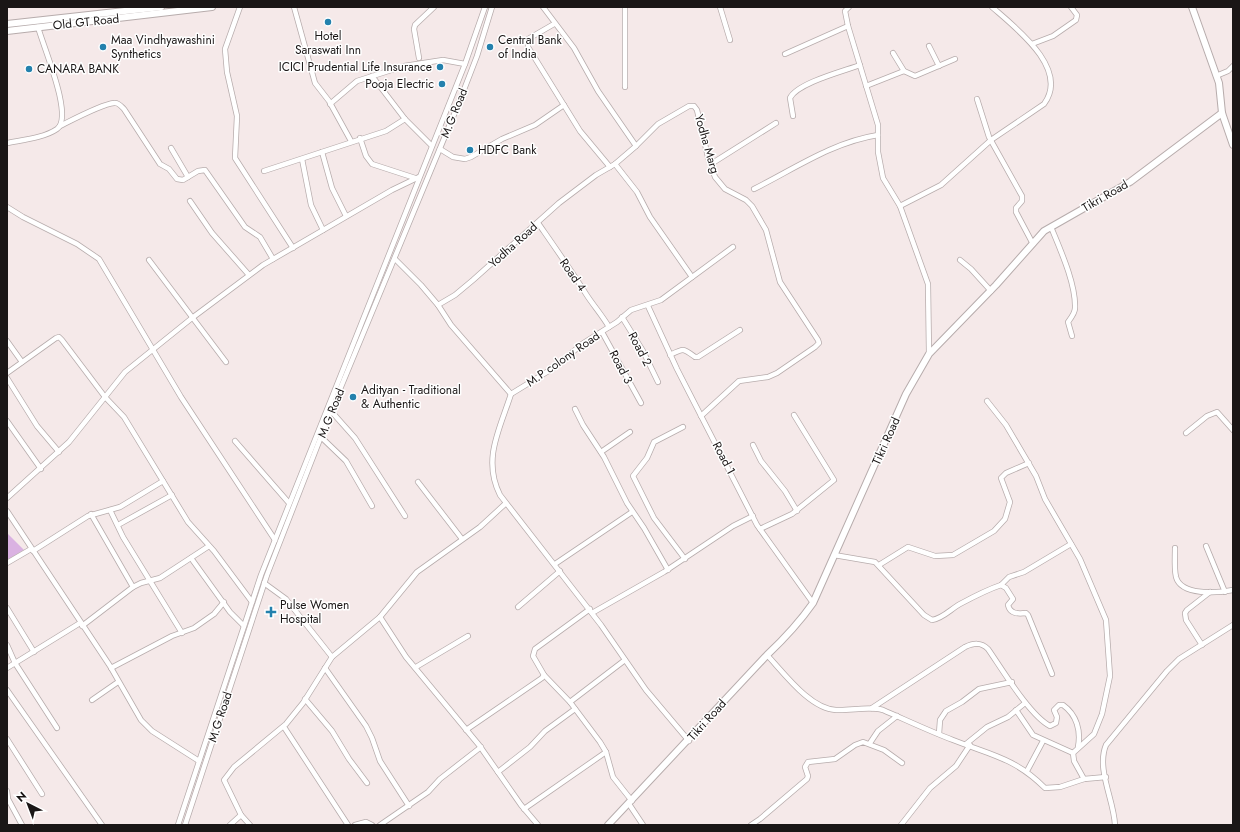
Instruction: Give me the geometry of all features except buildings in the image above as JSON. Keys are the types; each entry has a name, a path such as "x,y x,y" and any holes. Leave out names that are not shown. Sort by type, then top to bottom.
{"street":[{"name":"Old GT Road","path":"7,24 117,9 161,7"},
{"name":"Old GT Road","path":"7,31 212,7"},
{"path":"240,7 224,49 227,72 237,116 235,158 293,248"},
{"path":"294,7 314,79 351,141"},
{"path":"419,58 414,29 415,25 434,7"},
{"name":"M.G Road","path":"185,825 265,582 417,178 465,64 485,7"},
{"name":"M.G Road","path":"178,825 274,540 289,503 321,437 440,149 477,56 492,7"},
{"path":"543,7 554,24 574,48 598,91 636,146"},
{"path":"625,7 625,87"},
{"path":"720,7 730,40"},
{"path":"849,7 845,11 848,26 878,125 878,152 883,178 900,206 928,284 929,354"},
{"path":"900,206 941,185 991,140 1044,104 1050,96 1051,87 1046,65 1032,44 992,7"},
{"path":"1032,44 1053,36 1076,20 1077,15 1071,7"},
{"path":"1192,7 1216,76 1222,113 1233,144"},
{"path":"554,24 528,39 527,44 591,146 610,167"},
{"path":"785,54 848,26"},
{"path":"38,27 60,96 63,116 60,126"},
{"path":"929,46 939,66"},
{"path":"893,53 904,71 915,76 955,59"},
{"path":"330,104 353,83 404,66 443,60 465,64"},
{"path":"793,116 790,98 794,92 812,83 860,65"},
{"path":"1216,76 1228,71 1233,66"},
{"path":"866,86 904,71"},
{"path":"372,76 405,119 431,145"},
{"path":"977,98 991,140 1022,196 1022,201 1016,208 1016,212 1033,244"},
{"path":"7,143 46,134 60,126 115,102 124,109 160,164 169,169 180,180 205,170 245,227 260,237 273,259"},
{"path":"440,149 453,157 465,159 471,157 502,139 535,125 564,105"},
{"name":"Yodha Marg","path":"636,146 658,124 690,106 694,106 697,110 711,164 719,184 746,200 752,206 766,230 774,255 780,282 816,335 819,343 809,352 777,373 739,381 701,416"},
{"name":"Tikri Road","path":"608,825 689,741 767,655 791,633 813,603 906,394 929,354 991,291 1044,231 1130,182 1222,113"},
{"path":"264,171 392,128 405,119"},
{"path":"711,164 776,123"},
{"path":"754,189 834,147 854,140 878,135"},
{"path":"360,138 366,156 372,164 417,178"},
{"name":"Yodha Road","path":"438,305 455,295 585,183 616,164 636,146"},
{"path":"171,148 188,177"},
{"path":"322,152 332,188 346,216"},
{"path":"302,159 311,205 323,230"},
{"path":"616,164 637,192 650,217 692,277"},
{"path":"7,498 41,469 75,435 125,372 192,318 273,259 392,190 417,178"},
{"path":"190,201 212,233 250,275"},
{"path":"8,209 77,244 99,259 181,397 274,540"},
{"name":"Road 4","path":"538,223 552,241 564,262 575,274 608,327"},
{"path":"1051,227 1067,269 1074,297 1075,308 1068,322 1072,336"},
{"name":"M.P colony Road","path":"511,394 555,367 582,344 602,332 637,307 648,306 661,300 733,247"},
{"path":"395,259 438,305 451,325 511,394 498,431 491,466 496,487 505,504 555,564 591,611 646,690 689,741"},
{"path":"149,260 226,362"},
{"path":"960,260 971,269 991,291"},
{"name":"Road 1","path":"648,306 670,355 760,529 813,603"},
{"name":"Road 2","path":"622,318 643,351 658,382"},
{"path":"670,355 684,349 688,350 695,357 698,357 740,330"},
{"name":"Road 3","path":"602,332 641,403"},
{"path":"7,373 59,337 105,397 124,418 141,448 196,534 209,546 252,602"},
{"path":"7,341 22,362"},
{"path":"7,378 37,426 59,452"},
{"path":"987,401 1006,425 1029,463 1045,499 1083,565 1106,620 1110,660 1108,687 1098,728 1090,740 1078,747 1073,753 1074,762 1084,779"},
{"path":"575,409 583,425 601,452 632,512 644,528 668,570"},
{"path":"331,411 355,438 405,516"},
{"path":"1186,433 1207,416 1217,412 1233,430"},
{"path":"760,529 797,511 834,480 794,415"},
{"path":"7,421 41,469"},
{"path":"683,427 654,442 647,458 633,476 654,518 685,559"},
{"path":"601,452 630,432"},
{"path":"321,437 346,461 372,506"},
{"path":"235,441 289,503"},
{"path":"753,445 761,461 771,471 797,511"},
{"path":"879,565 908,548 915,548 935,556 957,554 994,531 1005,519 1010,502 1001,478 1006,473 1029,463"},
{"path":"7,563 32,550 90,514 120,507 163,481"},
{"path":"418,482 462,539"},
{"path":"118,525 172,495"},
{"path":"250,825 240,814 224,780 239,762 284,726 305,699 332,657 380,617 417,572 462,539 505,504"},
{"path":"110,510 150,581 182,633"},
{"path":"7,511 81,625 111,668 137,715 145,725 199,762"},
{"path":"555,564 632,512"},
{"path":"90,514 133,587"},
{"path":"642,825 630,802 613,777 606,752 576,709 544,675 533,656 535,649 591,611 668,570 734,526 753,516"},
{"path":"834,555 871,560 879,565 924,615 932,620 941,618 982,592 1000,585 1009,577 1024,572 1071,544"},
{"path":"7,668 81,625 133,587 141,583 160,578 209,546"},
{"path":"1206,546 1225,592"},
{"path":"1175,548 1175,571 1180,584 1185,588 1210,592 1225,592 1233,590"},
{"path":"191,558 244,626"},
{"path":"518,607 560,571"},
{"path":"260,579 286,599 332,657"},
{"path":"1000,585 1006,588 1013,598 1008,605 1010,610 1017,614 1026,613 1028,615 1052,674"},
{"path":"1202,645 1186,620 1185,613 1210,592"},
{"path":"111,668 172,636 194,628 206,620 224,602"},
{"path":"7,608 34,652"},
{"path":"380,617 406,657 416,667 481,747 524,809 538,825"},
{"path":"1116,825 1103,754 1110,739 1166,671 1179,659 1233,625"},
{"path":"416,667 468,636"},
{"path":"7,644 15,663 57,728"},
{"path":"872,708 971,644 985,646 1012,682 1025,703 1038,717 1050,726 1056,724 1057,720 1055,708 1062,704 1066,707 1076,720 1079,730 1078,747"},
{"path":"767,655 805,695 824,709 838,710 872,708 883,710 939,734 1005,759 1027,771 1045,788 1060,787 1084,779 1106,777"},
{"path":"570,702 625,660"},
{"path":"325,668 366,726 380,761 409,806"},
{"path":"466,730 544,675"},
{"path":"92,700 118,682"},
{"path":"939,734 940,720 946,711 962,702 979,689 1012,682"},
{"path":"7,690 102,825"},
{"path":"305,699 332,731 367,783"},
{"path":"900,825 930,788 956,766 968,745 987,727 1025,703"},
{"path":"498,772 530,747 545,732 576,709"},
{"path":"1016,710 1030,732 1043,741 1073,753"},
{"path":"870,743 878,731 896,716"},
{"path":"284,726 348,825"},
{"path":"7,739 42,794"},
{"path":"1027,771 1043,741"},
{"path":"751,825 760,820 807,779 808,776 805,767 808,762 835,759 858,743 870,743 891,754 902,763"},
{"path":"380,825 428,792 440,779 481,747"},
{"path":"524,809 606,752"},
{"path":"7,791 8,799 22,825"},
{"path":"230,825 240,814"},
{"path":"354,825 366,822 372,825"}],"shaded area":[{"path":"7,533 24,550 7,560"}],"place":[{"name":"Hotel Saraswati Inn","path":"328,22"},
{"name":"Maa Vindhyawashini Synthetics","path":"103,47"},
{"name":"Central Bank of India","path":"490,47"},
{"name":"ICICI Prudential Life Insurance","path":"440,67"},
{"name":"CANARA BANK","path":"29,69"},
{"name":"Pooja Electric","path":"442,84"},
{"name":"HDFC Bank","path":"470,150"},
{"name":"Adityan - Traditional & Authentic","path":"353,397"},
{"name":"Pulse Women Hospital","path":"271,612"}]}
